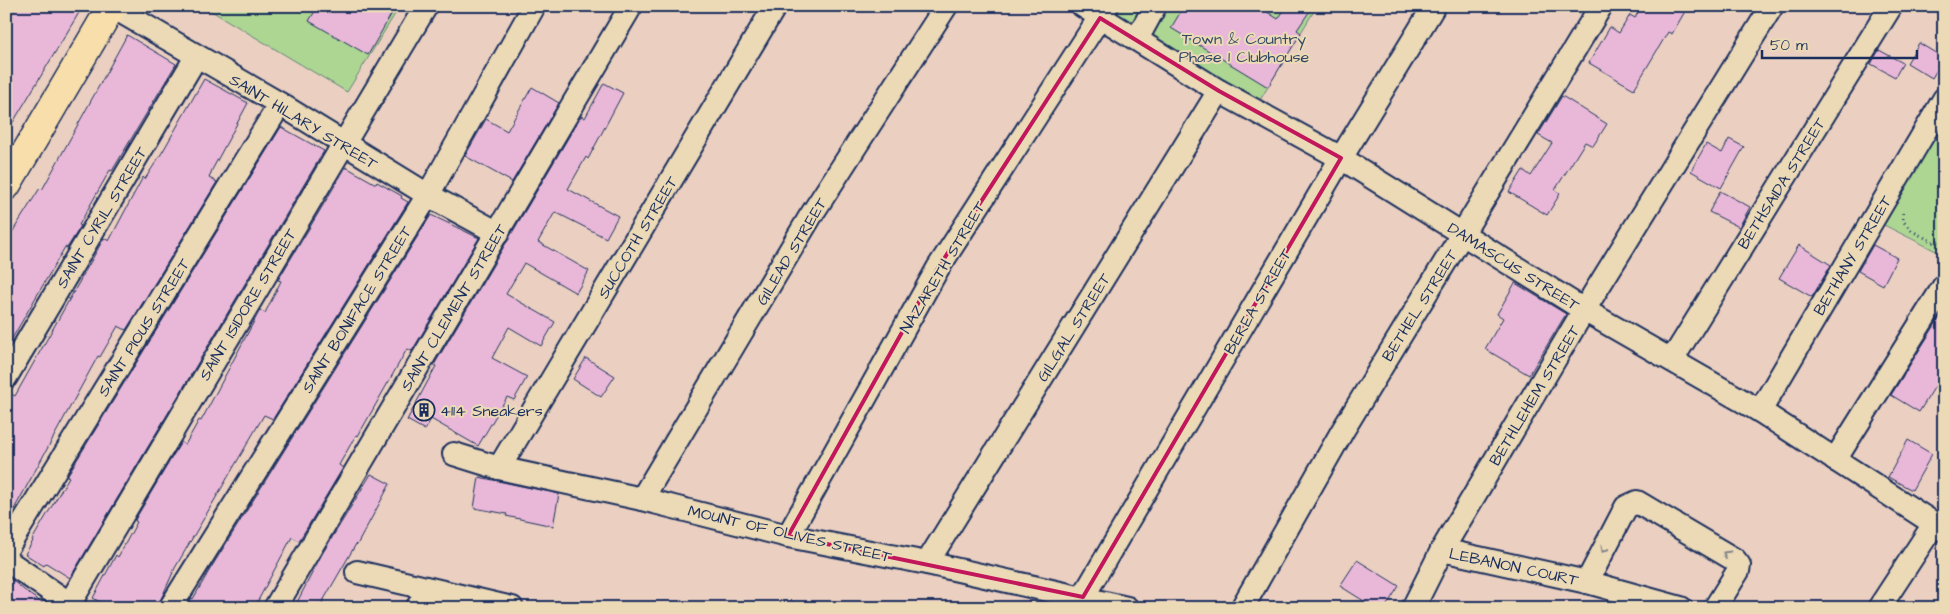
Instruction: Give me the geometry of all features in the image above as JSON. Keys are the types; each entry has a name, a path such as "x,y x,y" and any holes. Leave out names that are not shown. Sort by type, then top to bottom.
{"main road":[{"path":"6,186 112,6"}],"street":[{"name":"SAINT HILARY STREET","path":"112,6 196,57 280,104 342,144 428,195 498,233"},
{"name":"SAINT ISIDORE STREET","path":"73,606 342,144 426,6"},
{"name":"SAINT BONIFACE STREET","path":"170,608 428,195 534,6"},
{"name":"SAINT CLEMENT STREET","path":"275,608 631,6"},
{"name":"SUCCOTH STREET","path":"499,468 775,6"},
{"name":"GILEAD STREET","path":"642,499 810,217 946,6"},
{"path":"1137,39 1155,6"},
{"name":"BEREA STREET","path":"1083,597 1341,158 1434,6"},
{"name":"BETHEL STREET","path":"1242,608 1342,430 1601,6"},
{"name":"BETHLEHEM STREET","path":"1413,608 1442,550 1584,310 1772,6"},
{"name":"BETHSAIDA STREET","path":"1672,360 1891,6"},
{"name":"DAMASCUS STREET","path":"1097,10 1137,39 1219,91 1341,158 1584,310 1760,411 1939,527"},
{"name":"NAZARETH STREET","path":"788,536 938,268 1097,10"},
{"name":"SAINT CYRIL STREET","path":"6,377 196,57"},
{"name":"GILGAL STREET","path":"927,563 1219,91"},
{"name":"BETHANY STREET","path":"1760,411 1944,99"},
{"name":"SAINT PIOUS STREET","path":"6,550 280,104"},
{"path":"1835,460 1943,290"},
{"name":"MOUNT OF OLIVES STREET","path":"454,454 499,468 642,499 788,536 927,563 1127,608"},
{"name":"LEBANON COURT","path":"1587,582 1626,507 1637,502 1735,560 1739,565 1738,571 1715,608"},
{"path":"1879,608 1939,527"},
{"name":"LEBANON COURT","path":"1442,550 1587,582 1681,608"},
{"path":"6,560 73,606"},
{"path":"357,572 512,608"},
{"path":"417,608 429,588"}],"path":[{"path":"1907,205 1902,213 1906,226 1933,242 1944,239"}],"highlighted area":[{"path":"1100,18 1219,91 1341,158 1083,597 788,536 938,268"}],"green space":[{"path":"203,6 400,6 347,92"},
{"name":"Town & Country Phase 1 Clubhouse","path":"1118,6 1317,6 1257,105 1113,14"},
{"path":"1944,112 1944,255 1880,223"}],"building":[{"path":"16,6 83,6 6,134 6,23"},
{"path":"318,6 396,6 368,55 309,21"},
{"name":"Town & Country Phase 1 Clubhouse","path":"1184,6 1258,6 1278,19 1287,6 1313,6 1297,30 1301,33 1268,87 1171,28"},
{"path":"1641,6 1688,6 1672,34 1668,32 1634,89 1589,63 1610,27 1619,33 1630,15 1635,18"},
{"path":"127,35 176,64 112,171 110,170 79,225 81,226 67,248 65,247 6,349 6,242 40,188 42,190"},
{"path":"1919,43 1944,58 1932,78 1907,63"},
{"path":"1879,50 1903,63 1895,77 1871,64"},
{"path":"204,79 248,103 212,170 209,178 217,182 126,330 118,326 100,357 98,356 6,524 6,391 15,396 104,238 109,241 143,177 145,179 163,151"},
{"path":"604,83 623,93 588,159 586,157 568,189 618,216 606,238 555,212 538,242 589,271 576,293 524,263 506,294 555,322 541,346 509,327 492,358 527,377 514,400 507,397 478,446 431,419 425,430 407,420 436,366 434,365 581,116 585,118"},
{"path":"532,87 559,103 512,182 465,156 486,119 507,131"},
{"path":"1562,96 1607,124 1593,146 1585,142 1555,190 1560,194 1547,215 1509,192 1523,170 1531,176 1552,143 1538,135"},
{"path":"281,127 324,151 70,578 46,563 44,566 25,554 32,540 69,477 67,476"},
{"path":"1729,139 1744,147 1721,188 1691,171 1706,144 1722,153"},
{"path":"346,167 402,196 401,198 408,202 273,419 264,415 175,568 157,608 110,608 93,598 116,555 118,557 137,522 135,521 136,518 181,442 185,445 199,420 201,421 260,310 265,313 281,281 278,280"},
{"path":"1720,191 1750,207 1739,227 1709,212"},
{"path":"431,215 479,238 412,351 407,349 358,436 356,435 339,465 343,468 299,541 292,537 254,608 186,608 193,599"},
{"path":"1799,245 1831,265 1812,297 1779,278"},
{"path":"1873,245 1897,258 1883,285 1858,271"},
{"path":"1515,283 1566,314 1529,375 1485,349 1503,318 1497,314"},
{"path":"1944,311 1944,372 1919,412 1891,395"},
{"path":"586,358 615,376 601,397 573,379"},
{"path":"1908,440 1932,454 1912,490 1888,477"},
{"path":"371,474 390,484 357,545 319,608 294,608 322,554"},
{"path":"479,477 559,494 553,526 474,508"},
{"path":"1357,560 1399,586 1385,608 1375,608 1340,586"},
{"path":"7,576 29,594 49,608 6,608"}],"place":[{"name":"4114 Sneakers","path":"424,410"}]}
